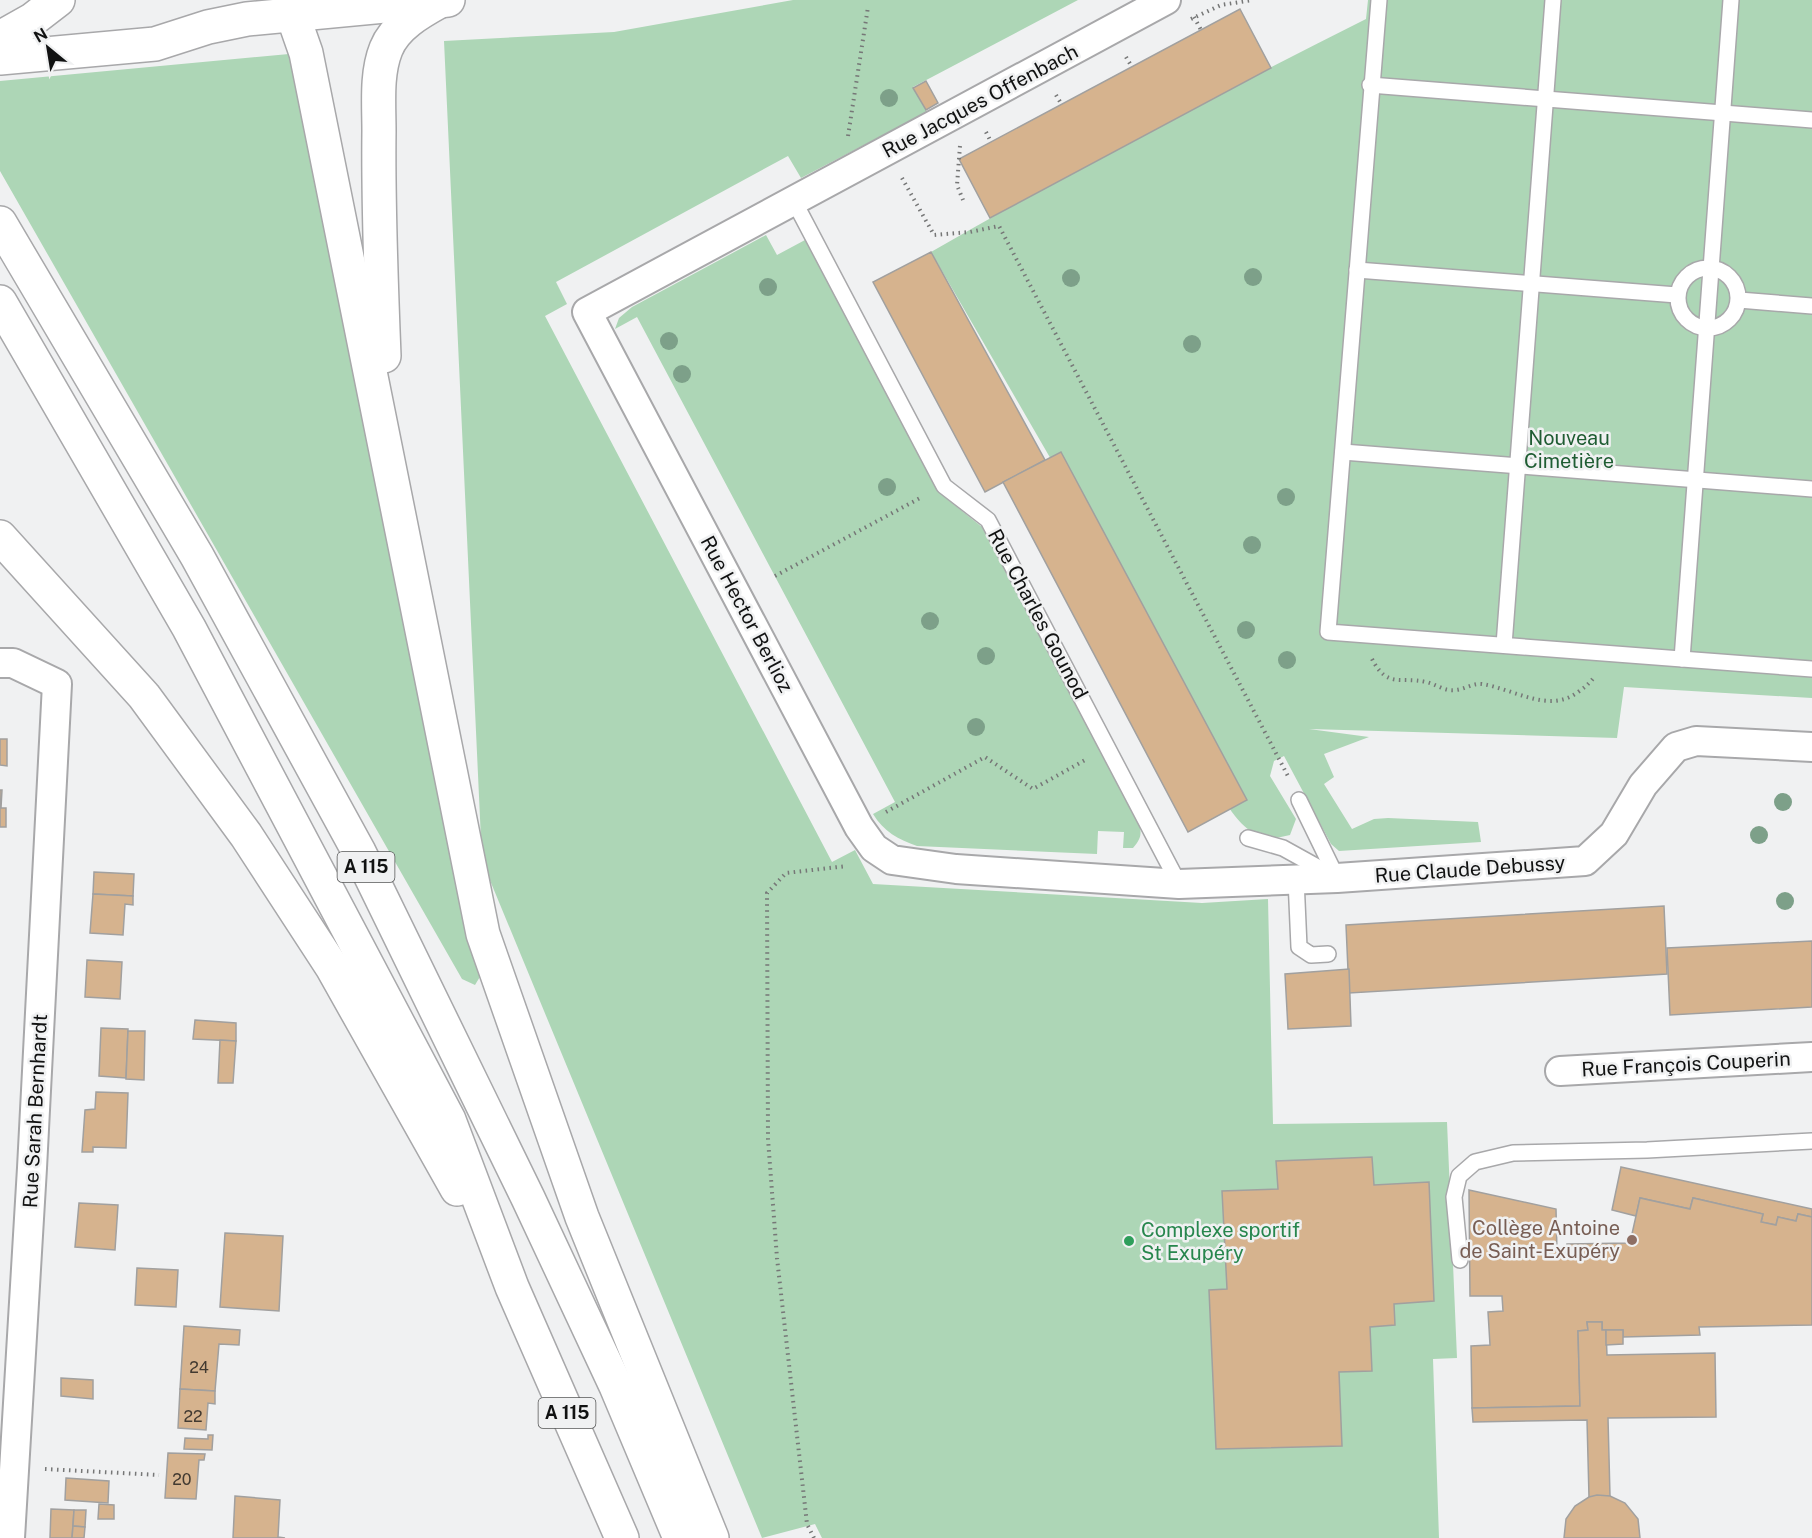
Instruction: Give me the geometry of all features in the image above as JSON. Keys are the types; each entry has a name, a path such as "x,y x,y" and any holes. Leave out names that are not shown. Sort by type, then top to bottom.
{"main road":[{"path":"10,46 58,0"},
{"path":"10,46 155,44 288,7 444,0"},
{"path":"388,453 378,186 379,87 387,47 395,34 406,22 444,0"},
{"path":"288,7 306,52 483,934 582,1217 712,1538"},
{"name":"A 115","path":"0,223 197,556 359,852 616,1386 680,1538"},
{"name":"A 115","path":"0,302 189,628 449,1120 512,1287 622,1538"},
{"path":"0,537 144,696 246,835 332,967 512,1287"}],"street":[{"name":"Rue Jacques Offenbach","path":"794,201 1166,0"},
{"name":"Rue Hector Berlioz","path":"794,201 587,312 859,827 874,848 892,860"},
{"name":"Rue Sarah Bernhardt","path":"0,663 13,663 57,684 10,1538"},
{"name":"Rue Claude Debussy","path":"1179,884 1337,878 1585,861 1614,834 1643,785 1676,747 1696,741 1812,747"},
{"path":"892,860 956,869 1179,884"},
{"name":"Rue François Couperin","path":"1560,1071 1812,1057"}],"lane":[{"path":"1379,0 1370,85 1328,632 1812,669"},
{"path":"1504,645 1553,0"},
{"path":"1682,659 1731,0"},
{"path":"1370,85 1812,120"},
{"name":"Rue Charles Gounod","path":"794,201 944,486 988,520 1179,884"},
{"path":"1711,267 1726,273 1736,285 1739,300 1734,315 1722,325 1707,329 1691,324 1685,318 1680,311 1677,295 1682,280 1695,269 1711,267"},
{"path":"1357,270 1677,295"},
{"path":"1739,300 1812,306"},
{"path":"1343,452 1812,489"},
{"path":"1299,800 1337,878"},
{"path":"1248,838 1283,848 1337,878"},
{"path":"1296,879 1299,947 1311,955 1328,954"},
{"path":"1460,1260 1454,1197 1459,1176 1475,1162 1513,1153 1647,1150 1812,1141"}],"path":[{"path":"841,175 868,7"},
{"path":"1194,17 1201,30"},
{"path":"1125,54 1131,67"},
{"path":"1055,92 1062,105"},
{"path":"985,129 991,142"},
{"path":"901,177 934,235 970,232 999,226 1278,754 1299,800"},
{"path":"775,576 944,486"},
{"path":"1369,634 1372,660 1380,673 1391,681 1426,682 1443,689 1456,690 1480,684 1546,702 1570,699 1591,682 1599,668 1602,653"},
{"path":"859,827 985,757 1033,789 1108,748"},
{"path":"814,1538 807,1524 777,1258 769,1151 767,893 786,873 892,860"},
{"path":"14,1467 159,1475"}],"green space":[{"path":"793,0 1078,0 913,87 927,112 801,178 788,156 556,282 567,304 545,316 832,862 855,850 873,884 1202,903 1268,899 1273,1124 1447,1122 1457,1358 1433,1359 1439,1538 822,1538 815,1524 762,1538 482,861 444,41 614,32"},
{"name":"Nouveau Cimetière","path":"1368,0 1812,0 1812,698 1624,687 1617,738 1309,729 1369,737 1324,754 1334,777 1324,784 1352,829 1374,819 1388,818 1478,822 1481,842 1339,851 1331,844 1284,756 1274,761 1270,776 1296,819 1290,835 1271,838 1259,836 1242,824 1233,814 1230,809 1247,800 1236,779 931,252 1147,132 1366,19"},
{"path":"289,54 463,917 481,975 475,985 462,979 0,171 0,81"},
{"path":"766,235 777,255 805,240 942,495 982,527 1139,823 1140,836 1133,848 1123,848 1124,832 1098,831 1097,854 917,846 892,834 873,814 895,802 637,317 615,329 619,318 632,307"}],"building":[{"path":"1240,9 1271,68 990,218 959,159"},
{"path":"926,81 938,103 926,110 913,88"},
{"path":"931,252 1045,460 985,492 873,282"},
{"path":"1061,452 1247,800 1188,832 1003,482"},
{"path":"0,739 7,739 7,766 0,765"},
{"path":"0,790 2,790 1,808 6,808 6,827 0,827"},
{"path":"94,872 134,874 133,896 93,894"},
{"path":"93,894 133,896 133,905 125,904 123,935 90,933"},
{"path":"1664,906 1667,974 1349,993 1346,925"},
{"path":"1812,941 1812,1007 1670,1015 1667,948"},
{"path":"87,960 122,962 120,999 85,997"},
{"path":"1349,969 1351,1026 1288,1029 1285,974"},
{"path":"195,1020 236,1023 236,1041 193,1039"},
{"path":"101,1028 128,1029 126,1078 99,1076"},
{"path":"128,1031 145,1031 144,1080 126,1079"},
{"path":"220,1040 236,1041 233,1083 218,1083"},
{"path":"96,1092 128,1093 126,1148 93,1147 93,1152 82,1152 85,1110 95,1109"},
{"path":"1372,1157 1374,1185 1429,1182 1434,1301 1394,1304 1395,1325 1370,1327 1372,1371 1339,1372 1342,1446 1216,1449 1209,1290 1227,1289 1222,1191 1278,1189 1276,1161"},
{"path":"1621,1167 1812,1209 1812,1217 1798,1214 1796,1221 1778,1217 1776,1225 1761,1222 1763,1214 1693,1198 1690,1209 1640,1198 1636,1216 1612,1210"},
{"path":"1469,1190 1556,1209 1557,1252 1567,1252 1567,1244 1630,1243 1640,1198 1690,1209 1693,1198 1763,1214 1761,1222 1776,1225 1778,1217 1796,1221 1798,1214 1812,1217 1812,1325 1699,1327 1700,1335 1623,1337 1623,1330 1602,1330 1602,1322 1587,1322 1588,1330 1578,1331 1580,1406 1472,1408 1471,1346 1490,1345 1488,1312 1503,1311 1502,1296 1470,1296"},
{"path":"79,1203 118,1205 115,1250 75,1247"},
{"path":"225,1233 283,1236 279,1311 220,1307"},
{"path":"137,1268 178,1270 176,1307 135,1305"},
{"path":"1587,1322 1602,1322 1602,1330 1606,1330 1607,1355 1715,1353 1716,1417 1608,1418 1610,1496 1589,1497 1587,1420 1473,1422 1472,1408 1580,1406 1578,1331 1588,1330"},
{"path":"184,1326 240,1330 239,1345 219,1344 215,1391 180,1389"},
{"path":"1606,1330 1623,1330 1623,1344 1606,1345"},
{"path":"61,1378 93,1380 93,1399 61,1396"},
{"path":"180,1389 215,1391 215,1404 208,1403 206,1430 178,1428"},
{"path":"208,1435 213,1435 212,1450 184,1449 185,1438 208,1439"},
{"path":"168,1453 205,1454 204,1460 199,1460 196,1499 165,1498"},
{"path":"66,1478 109,1481 108,1503 65,1500"},
{"path":"1597,1495 1610,1496 1625,1503 1638,1519 1640,1538 1564,1538 1566,1519 1575,1506"},
{"path":"235,1496 280,1500 278,1537 285,1538 233,1538"},
{"path":"99,1504 114,1505 114,1519 98,1519"},
{"path":"51,1509 74,1510 72,1538 50,1538"},
{"path":"74,1510 86,1510 85,1527 73,1526"},
{"path":"73,1526 85,1527 84,1538 72,1538"}],"place":[{"name":"Collège Antoine de Saint-Exupéry","path":"1632,1240"},
{"name":"Complexe sportif St Exupéry","path":"1129,1241"}]}
